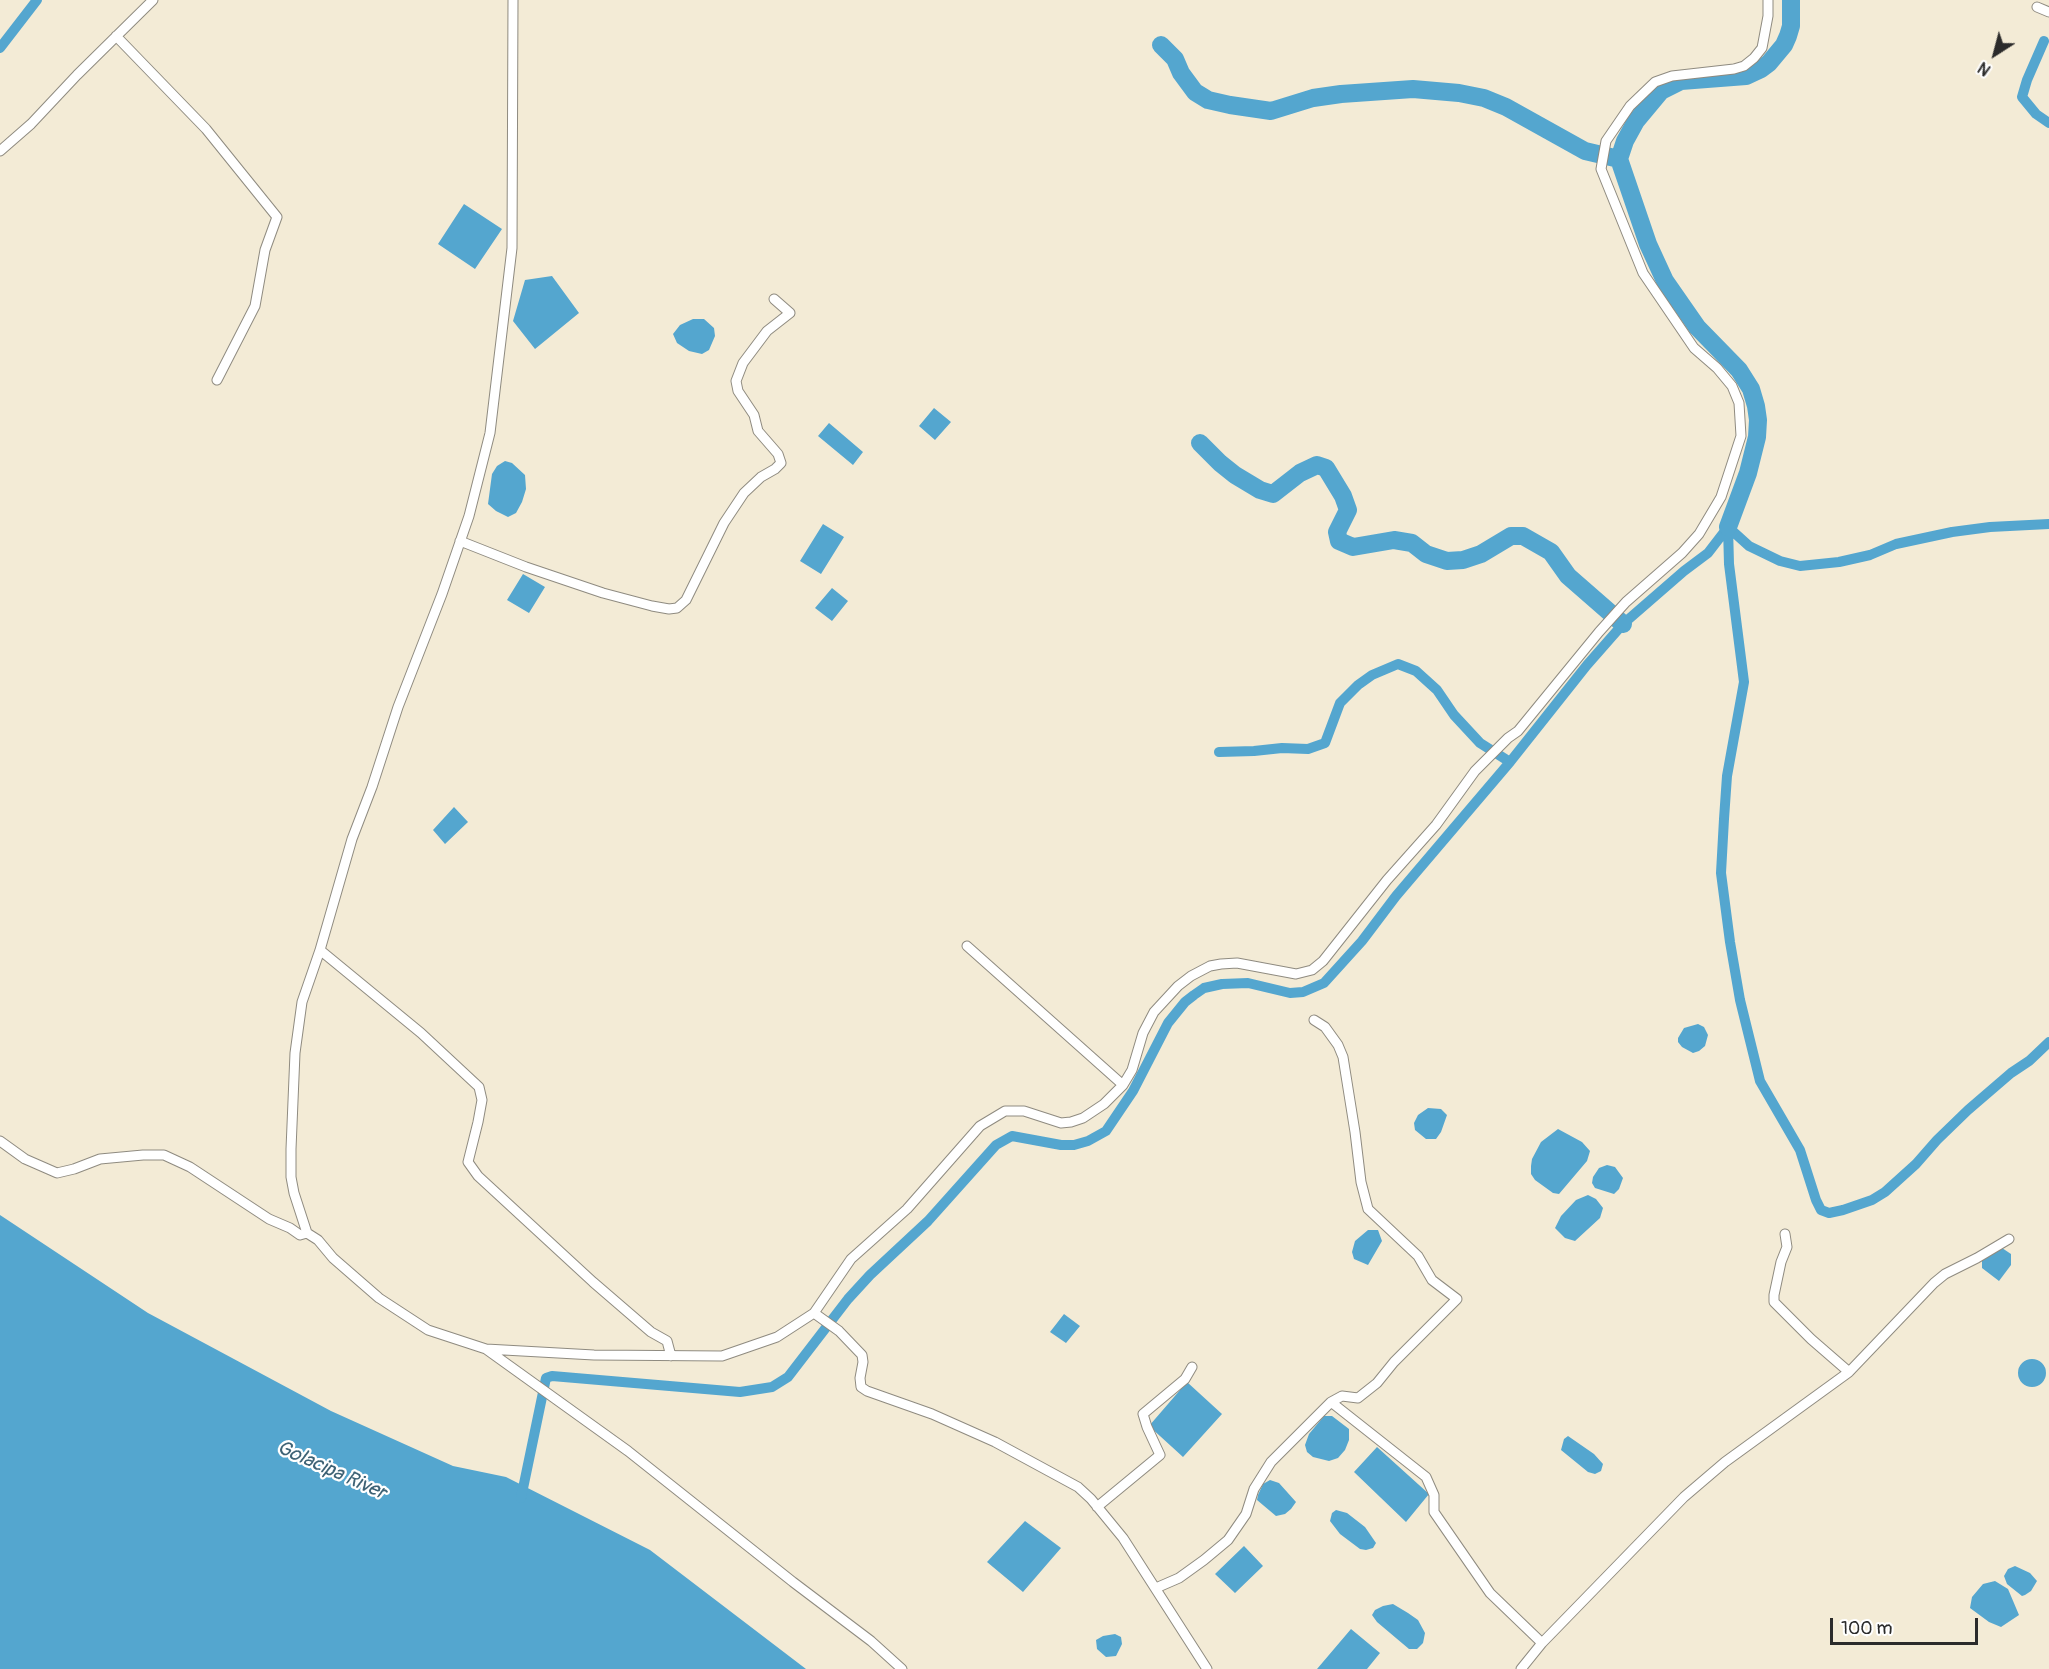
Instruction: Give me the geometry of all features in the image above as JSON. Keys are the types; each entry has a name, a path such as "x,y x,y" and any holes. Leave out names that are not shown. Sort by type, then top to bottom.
{"street":[{"path":"0,151 31,124 153,0"},
{"path":"513,0 512,248 490,433 482,472 460,541 352,839 320,950 302,1002 295,1053 291,1177 307,1233 318,1240 333,1257 379,1298 428,1330 486,1349 594,1355 671,1356 722,1356 777,1337 814,1313 837,1276 851,1259 907,1209 980,1126 1005,1111 1024,1111 1061,1123 1083,1118 1104,1104 1123,1085 1132,1070 1143,1033 1154,1012 1178,986 1191,976 1210,966 1237,963 1296,974 1312,970 1323,961 1387,880 1436,825 1475,771 1518,731 1626,602 1682,553 1711,517 1721,497 1741,436 1742,422 1739,403 1732,386 1717,368 1694,348 1642,273 1601,169 1606,141 1629,106 1655,82 1672,76 1734,69 1744,66 1754,58 1762,48 1768,16 1768,0"},
{"path":"2037,7 2049,12"},
{"path":"116,36 206,129 277,217 265,250 255,306 217,380"},
{"path":"460,541 526,567 603,593 652,606 677,608 686,600 724,523 744,493 781,463 778,454 758,431 754,415 738,391 736,381 743,363 767,331 790,312 774,299"},
{"path":"967,946 1123,1085"},
{"path":"320,950 421,1033 479,1087 482,1100 468,1162 478,1176 593,1282 651,1332 667,1341 671,1356"},
{"path":"1156,1588 1179,1578 1228,1540 1246,1514 1254,1489 1271,1462 1331,1402 1342,1396 1358,1398 1377,1383 1394,1362 1457,1299 1432,1280 1418,1256 1368,1209 1361,1182 1359,1154 1343,1057 1338,1045 1325,1027 1314,1020"},
{"path":"0,1141 31,1162 57,1173 74,1170 100,1159 164,1155 190,1167 269,1219 300,1235 307,1233"},
{"path":"1785,1234 1787,1247 1780,1262 1774,1302 1811,1339 1849,1372"},
{"path":"1521,1669 1542,1643 1684,1497 1725,1462 1849,1372 1945,1274 2009,1239"},
{"path":"814,1313 839,1331 862,1355 861,1387 867,1391 932,1413 995,1442 1078,1487 1123,1538 1207,1669"},
{"path":"486,1349 628,1451 871,1641 902,1669"},
{"path":"1097,1507 1160,1455 1143,1414 1185,1379 1192,1367"},
{"path":"1331,1402 1426,1478 1434,1495 1434,1512 1490,1593 1542,1643"}],"water":[{"path":"464,204 502,229 475,269 438,244"},
{"path":"552,276 579,313 535,349 513,321 525,280"},
{"path":"693,319 704,319 714,328 715,336 709,350 702,354 689,351 677,343 673,334 680,325"},
{"path":"934,408 951,422 935,440 919,426"},
{"path":"829,423 863,452 853,465 818,436"},
{"path":"505,461 512,463 525,475 526,489 516,513 508,517 488,504 492,474 497,466"},
{"path":"823,524 844,537 821,574 800,561"},
{"path":"523,574 545,587 529,613 507,600"},
{"path":"832,588 848,601 832,621 815,608"},
{"path":"454,807 468,822 445,844 433,830"},
{"path":"1698,1024 1704,1027 1708,1035 1705,1046 1693,1053 1682,1047 1678,1038 1684,1028"},
{"path":"1428,1108 1441,1109 1447,1115 1436,1139 1426,1139 1415,1130 1414,1123 1418,1115"},
{"path":"1558,1129 1582,1142 1590,1151 1587,1161 1559,1194 1553,1193 1535,1180 1531,1174 1532,1159 1541,1142"},
{"path":"1607,1165 1615,1167 1623,1178 1619,1189 1614,1194 1595,1188 1592,1183 1599,1168"},
{"path":"1588,1195 1596,1199 1603,1208 1600,1218 1575,1241 1565,1238 1555,1228 1561,1216 1576,1200"},
{"name":"Golacipa River","path":"0,1215 148,1313 331,1411 453,1466 506,1477 650,1550 806,1669 0,1669"},
{"path":"1368,1230 1378,1230 1382,1241 1368,1265 1354,1259 1352,1252 1355,1241"},
{"path":"1999,1246 2011,1254 2011,1265 1999,1281 1982,1268 1982,1260"},
{"path":"1064,1314 1080,1326 1066,1343 1050,1332"},
{"path":"2032,1359 2042,1363 2046,1373 2042,1383 2032,1387 2022,1383 2018,1373 2022,1363"},
{"path":"1187,1382 1222,1414 1183,1457 1149,1426"},
{"path":"1324,1416 1332,1416 1349,1429 1349,1440 1345,1450 1338,1458 1329,1461 1313,1457 1307,1452 1305,1445 1309,1434"},
{"path":"1568,1436 1594,1454 1603,1464 1601,1471 1595,1474 1588,1472 1561,1450 1564,1439"},
{"path":"1377,1447 1429,1494 1406,1522 1354,1472"},
{"path":"1270,1480 1279,1483 1296,1502 1285,1514 1276,1516 1257,1500 1263,1484"},
{"path":"1336,1510 1347,1513 1365,1527 1376,1543 1373,1548 1360,1549 1340,1534 1330,1521 1332,1513"},
{"path":"1025,1521 1061,1548 1023,1592 987,1562"},
{"path":"1244,1546 1263,1566 1235,1593 1215,1574"},
{"path":"2015,1566 2030,1573 2037,1581 2031,1591 2022,1596 2007,1584 2004,1576 2008,1569"},
{"path":"1995,1581 2008,1589 2019,1615 2001,1627 1989,1622 1970,1608 1972,1597 1983,1584"},
{"path":"1393,1604 1418,1620 1425,1633 1423,1643 1417,1649 1409,1649 1372,1615 1375,1610"},
{"path":"1351,1629 1380,1653 1367,1669 1317,1669"},
{"path":"1115,1634 1121,1637 1122,1644 1116,1656 1106,1657 1097,1649 1096,1640"}],"waterway":[{"path":"0,48 37,0"},
{"path":"1728,527 1748,473 1757,437 1758,420 1751,389 1739,370 1697,327 1665,281 1648,244 1619,159 1625,141 1636,121 1661,91 1681,81 1746,76 1769,63 1784,45 1788,36 1791,26 1791,0"},
{"path":"2044,41 2022,97 2036,114 2049,123"},
{"path":"1161,45 1175,59 1181,73 1195,92 1208,100 1271,111 1313,98 1341,94 1413,89 1459,93 1484,98 1506,107 1585,151 1619,159"},
{"path":"1200,443 1235,475 1260,490 1273,494 1300,473 1317,465 1326,468 1343,496 1348,510 1337,532 1339,541 1353,547 1394,540 1412,543 1426,554 1447,561 1463,560 1481,554 1511,536 1523,536 1551,552 1568,576 1623,624"},
{"path":"521,1498 546,1378 552,1376 740,1392 772,1387 788,1377 848,1299 870,1275 928,1221 996,1145 1012,1136 1061,1145 1074,1145 1088,1141 1106,1131 1133,1091 1168,1023 1185,1002 1194,995 1204,988 1222,984 1248,983 1290,993 1303,992 1324,983 1362,941 1396,896 1623,624 1708,553 1728,527 1749,546 1780,561 1800,566 1839,562 1870,555 1896,544 1952,532 1990,527 2049,524"},
{"path":"1728,527 1729,564 1744,682 1727,776 1721,873 1730,942 1740,1000 1760,1081 1800,1150 1821,1210 1829,1213 1843,1210 1872,1200 1885,1192 1916,1164 1968,1110 2049,1042"},
{"path":"1219,752 1282,748 1308,749 1325,743 1340,703 1372,675 1398,664 1416,671 1437,690 1454,715 1480,743 1510,762"}]}
